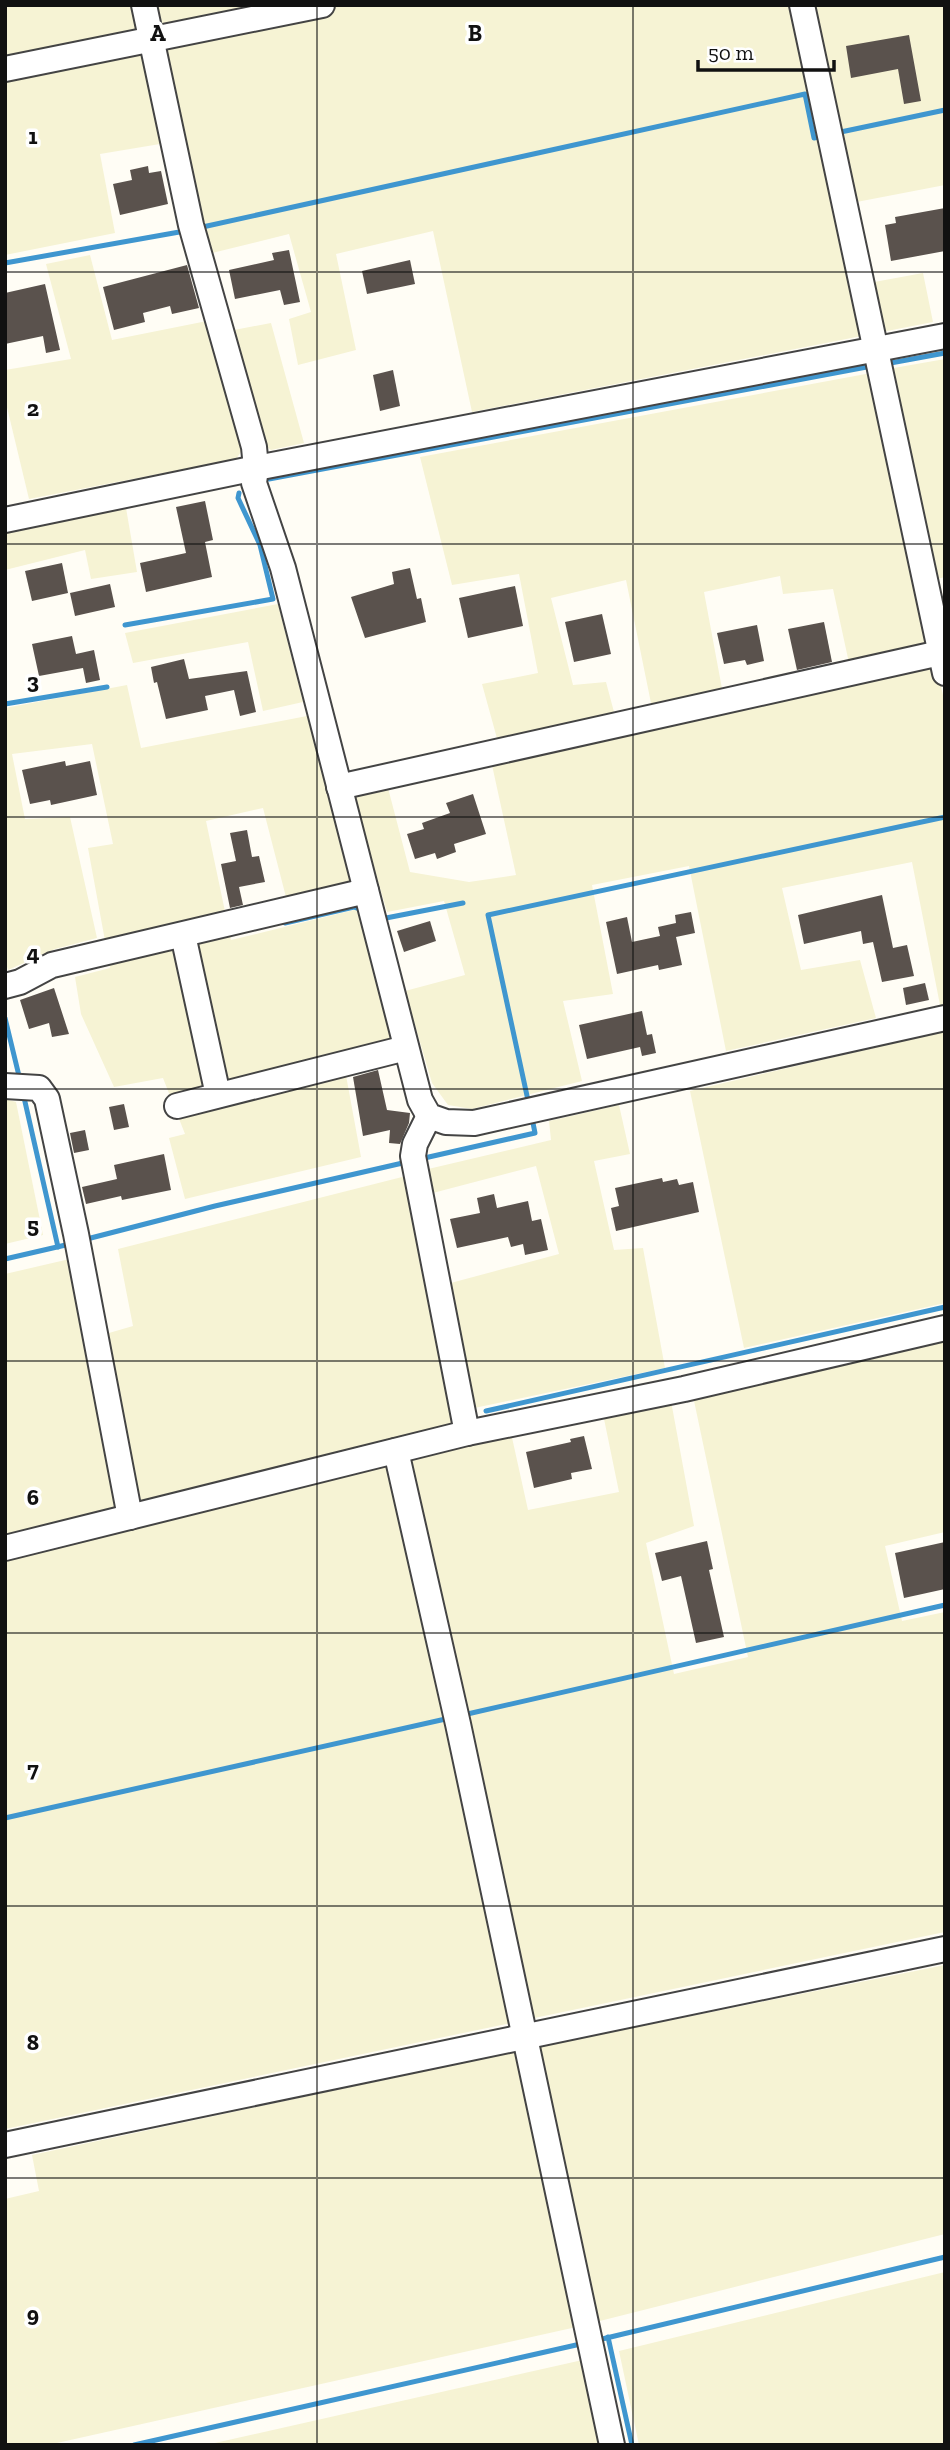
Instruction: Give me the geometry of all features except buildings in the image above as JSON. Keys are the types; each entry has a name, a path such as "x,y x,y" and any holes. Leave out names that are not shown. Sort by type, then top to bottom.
{"street":[{"path":"144,5 192,230 254,447 254,483 282,568 420,1100 429,1116 446,1122 474,1123 945,1018"},
{"path":"5,69 322,5"},
{"path":"339,788 943,663 935,585 877,359 802,5"},
{"path":"5,520 256,468 877,359 945,336"},
{"path":"5,986 20,982 52,965 185,943 369,905"},
{"path":"185,943 218,1095"},
{"path":"177,1106 406,1048"},
{"path":"16,1086 39,1088 47,1099 78,1242 130,1517"},
{"path":"429,1116 415,1144 414,1161 467,1433"},
{"path":"5,1548 467,1433 684,1389 945,1328"},
{"path":"396,1451 456,1717 612,2445"},
{"path":"5,2145 945,1949"}],"shaded area":[{"path":"5,5 135,5 142,34 5,56"},
{"path":"153,5 945,5 945,185 841,205 858,285 923,273 933,322 472,412 433,231 336,254 356,350 298,365 289,319 311,312 289,234 208,254"},
{"path":"147,49 166,143 100,154 115,233 5,255 5,78"},
{"path":"90,255 112,340 207,321 245,446 236,459 29,499 5,399 5,370 71,359 46,264"},
{"path":"271,323 304,443 271,450 259,441 229,331"},
{"path":"945,359 945,577 933,580 888,369"},
{"path":"871,373 934,644 849,663 833,589 783,594 780,576 704,592 723,694 652,708 626,580 551,598 573,685 606,682 614,712 498,742 482,684 538,673 519,574 452,585 420,457"},
{"path":"126,508 137,572 91,579 85,550 5,570 5,533"},
{"path":"278,604 303,702 263,711 248,642 133,663 125,633"},
{"path":"936,664 945,704 945,1004 940,1005 912,862 782,888 801,970 860,960 876,1018 726,1051 689,866 592,885 613,994 563,1001 582,1081 472,1109 448,1105 432,1083 405,991 465,975 444,901 387,912 352,793 388,788 410,872 469,882 516,875 492,765"},
{"path":"127,685 141,748 307,716 351,886 287,901 263,808 206,821 231,940 358,909 394,1045 343,1059 361,1157 185,1199 169,1138 185,1134 163,1078 114,1087 81,1014 75,977 110,968 88,848 113,844 92,744 12,754 25,819 70,817 97,938 55,949 8,970 5,960 5,708"},
{"path":"945,1031 945,1303 744,1348 690,1091"},
{"path":"5,1099 16,1102 43,1235 5,1244"},
{"path":"619,1105 630,1154 594,1161 614,1250 643,1248 665,1368 460,1411 461,1428 135,1510 102,1335 133,1326 118,1249 410,1175 432,1288 559,1254 536,1166 429,1194 424,1170 551,1140 549,1121"},
{"path":"74,1258 121,1513 5,1541 5,1274"},
{"path":"945,1334 945,1532 885,1546 902,1621 945,1612 945,1932 5,2129 5,1558 511,1433 528,1510 619,1492 603,1414 671,1401 694,1526 646,1543 674,1674 748,1657 693,1396"},
{"path":"945,1965 945,2234 572,2328 48,2445 5,2445 5,2199 39,2191 32,2155 537,2047"},
{"path":"945,2272 945,2445 639,2445 619,2351"},
{"path":"587,2359 605,2445 206,2445"}],"waterway":[{"path":"198,228 805,94 814,138 823,136"},
{"path":"836,133 945,110"},
{"path":"5,263 185,231"},
{"path":"885,364 945,353"},
{"path":"269,479 872,366"},
{"path":"125,625 273,599 260,545 238,498 239,493"},
{"path":"5,704 107,687"},
{"path":"529,1105 488,915 945,817"},
{"path":"380,916 386,918 463,903"},
{"path":"285,923 354,907 364,910"},
{"path":"5,1018 20,1080"},
{"path":"23,1093 58,1247"},
{"path":"420,1159 535,1133 532,1118"},
{"path":"83,1240 215,1206 407,1162"},
{"path":"5,1259 70,1244"},
{"path":"486,1411 945,1307"},
{"path":"463,1715 945,1605"},
{"path":"5,1818 450,1718"},
{"path":"598,2340 945,2257"},
{"path":"608,2337 632,2445"},
{"path":"134,2445 585,2343"}]}
